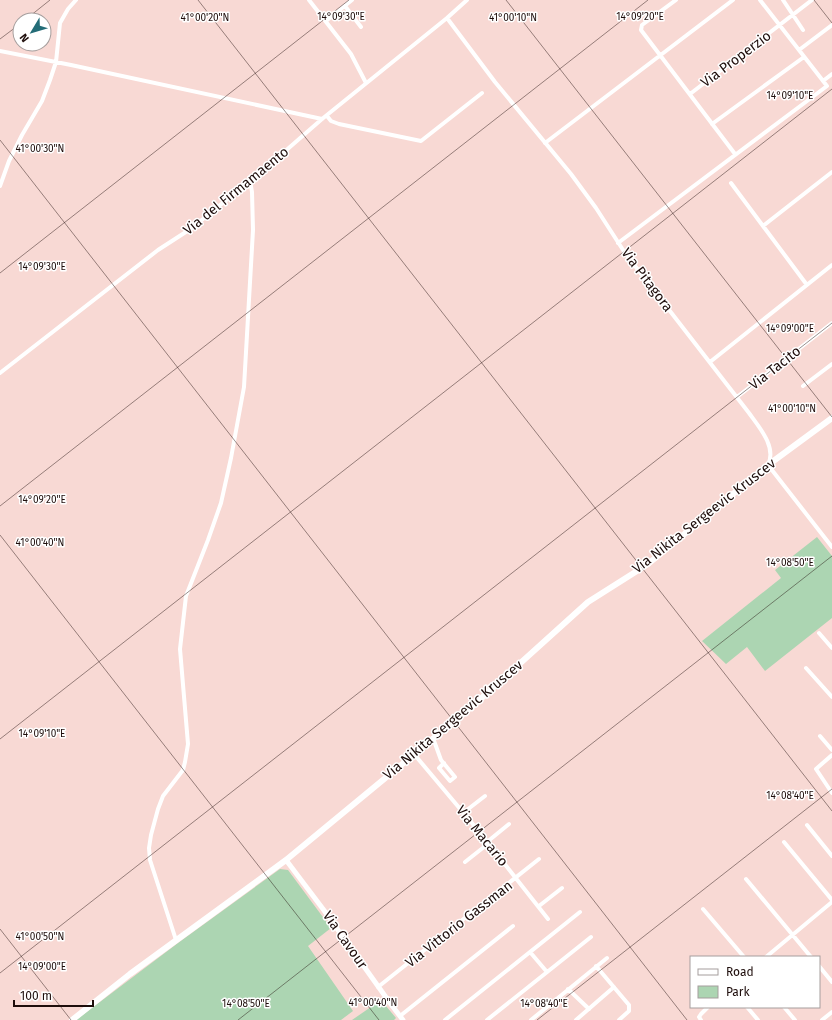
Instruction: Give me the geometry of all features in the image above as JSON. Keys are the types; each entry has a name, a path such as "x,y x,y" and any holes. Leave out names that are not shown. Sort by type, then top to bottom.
{"main road":[{"name":"Via Nikita Sergeevic Kruscev","path":"72,1020 130,974 286,860 504,679 588,602 652,560 768,465 832,418"}],"street":[{"path":"0,186 9,161 42,101 56,62 60,23 68,9 76,0"},
{"path":"309,0 351,54 366,83"},
{"path":"326,21 352,0"},
{"name":"Via del Firmamaento","path":"0,373 158,250 192,228 322,119 447,18 466,0"},
{"path":"676,0 642,25 641,30 735,154"},
{"path":"544,143 733,0"},
{"path":"618,243 827,86 781,24 760,0"},
{"path":"783,0 803,30"},
{"name":"Via Properzio","path":"690,94 812,0"},
{"path":"345,6 361,27"},
{"name":"Via Pitagora","path":"447,18 494,82 596,208 618,243 764,434 770,449 771,460 768,465"},
{"path":"799,50 832,25"},
{"path":"0,51 322,119"},
{"path":"712,124 804,57"},
{"path":"823,81 832,74"},
{"path":"327,116 331,122 421,141 482,93"},
{"path":"763,226 832,172"},
{"path":"176,940 150,860 149,848 153,822 163,796 183,770 186,762 188,744 180,649 186,596 221,503 244,387 253,230 252,192 250,180"},
{"path":"731,183 807,285"},
{"path":"710,362 832,265"},
{"name":"Via Tacito","path":"737,397 832,323"},
{"path":"803,386 832,364"},
{"path":"768,465 832,547"},
{"path":"819,633 832,648"},
{"path":"806,668 832,698"},
{"path":"820,736 832,750"},
{"path":"433,738 439,755 455,777 450,781 448,779 440,785"},
{"name":"Via Macario","path":"414,754 488,843 548,919"},
{"path":"832,755 816,769 832,793"},
{"path":"444,763 439,768 448,779"},
{"path":"463,813 485,796"},
{"path":"465,862 509,824"},
{"path":"807,825 832,856"},
{"path":"767,956 832,901 784,842"},
{"name":"Via Vittorio Gassman","path":"378,987 539,859"},
{"name":"Via Cavour","path":"286,860 401,1018"},
{"path":"746,879 810,956"},
{"path":"539,906 562,888"},
{"path":"703,909 743,956"},
{"path":"445,1020 580,912"},
{"path":"401,1018 513,926"},
{"path":"487,1020 591,937"},
{"path":"530,952 546,972"},
{"path":"531,1020 607,958"},
{"path":"596,966 629,1005 629,1011 619,1020"},
{"path":"820,967 832,982"},
{"path":"576,1020 614,987"},
{"path":"568,989 589,1009"},
{"path":"701,1020 699,1017 707,1008"},
{"path":"748,1008 758,1020"},
{"path":"785,1008 795,1020"},
{"path":"822,1020 832,1012"}],"green space":[{"path":"817,537 832,556 832,618 765,671 747,647 726,664 702,641 781,578 775,570"},
{"path":"280,869 288,870 331,928 308,946 353,1011 341,1020 76,1020 178,943"},
{"path":"381,1000 396,1018 394,1020 352,1020"}]}
